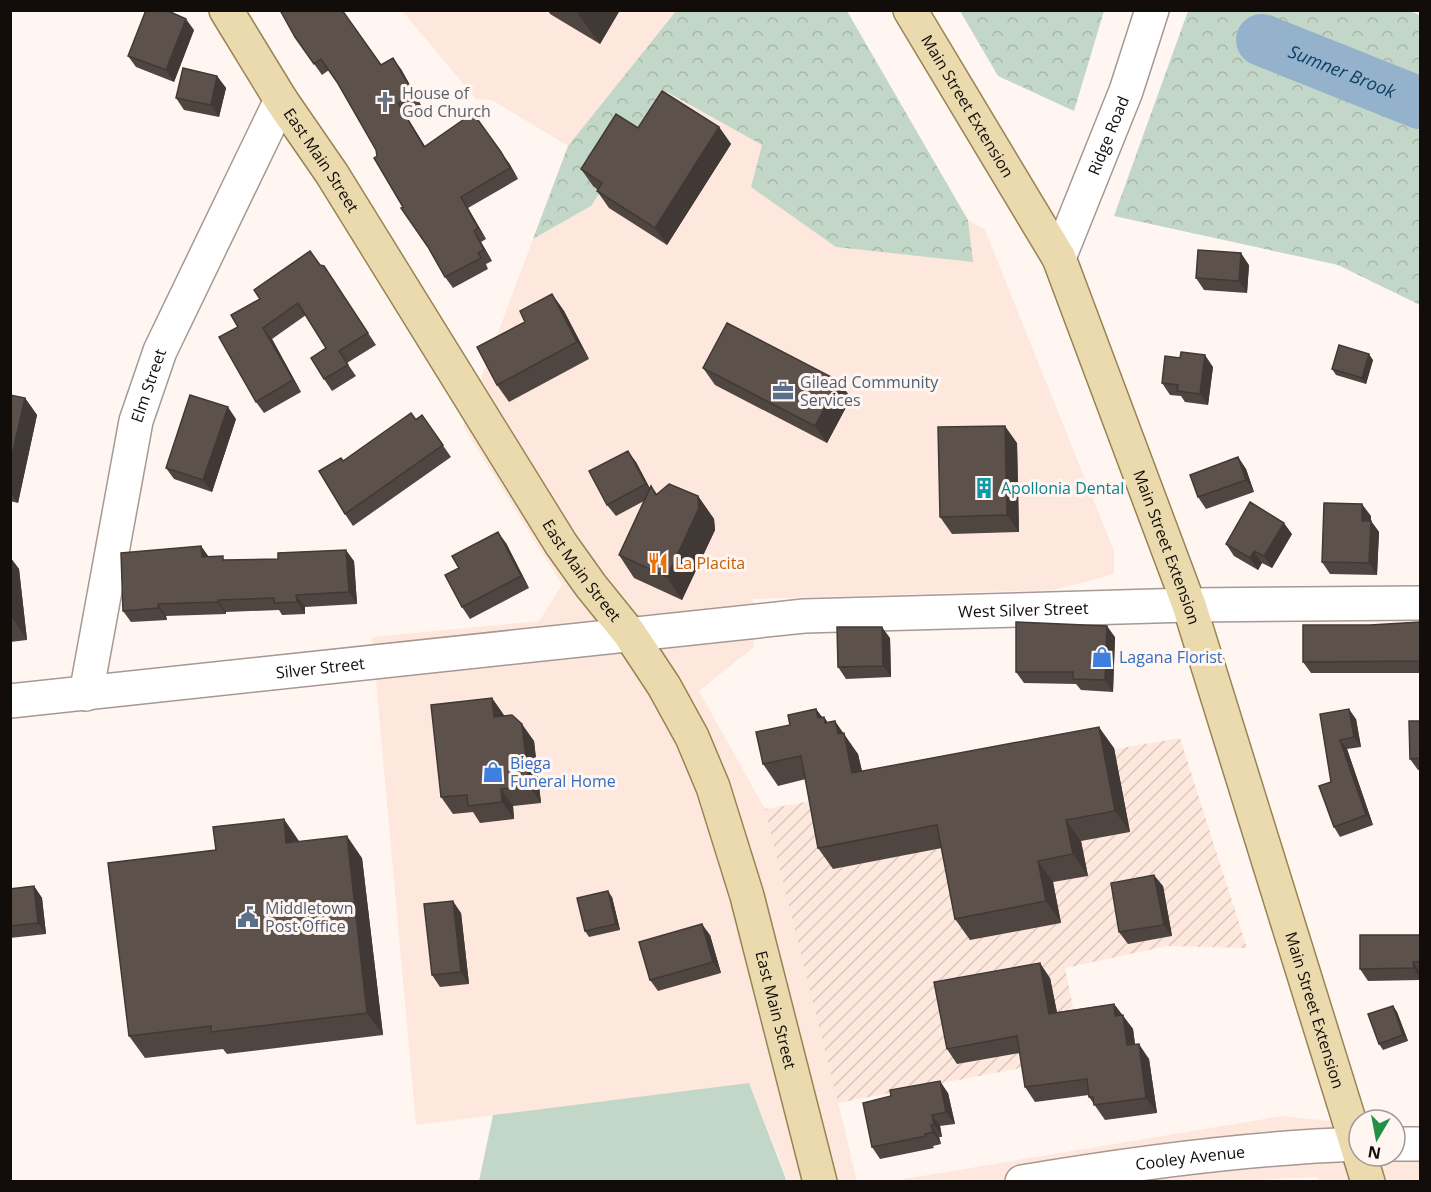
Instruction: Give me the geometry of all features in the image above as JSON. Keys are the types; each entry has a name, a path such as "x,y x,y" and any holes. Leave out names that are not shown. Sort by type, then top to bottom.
{"main road":[{"name":"East Main Street","path":"226,10 281,100 332,174 561,544 629,633 664,686 692,737 724,820 747,896 820,1182"},
{"name":"Main Street Extension","path":"909,10 1059,258 1189,605 1347,1111"}],"street":[{"name":"Ridge Road","path":"1059,258 1126,91 1152,10"},
{"name":"Elm Street","path":"86,694 136,421 146,385 160,351 281,100"},
{"name":"West Silver Street","path":"629,633 824,615 1189,605 1420,603"},
{"name":"Silver Street","path":"10,701 418,659 629,633"},
{"name":"Cooley Avenue","path":"1023,1182 1134,1163 1228,1152 1347,1149"}],"shaded area":[{"path":"402,11 676,11 568,146 492,100 476,99"},
{"path":"667,92 972,262 968,220 985,230 1114,551 1114,574 1054,590 753,599 754,647 699,691 769,816 857,1181 788,1181 749,1083 416,1125 372,637 539,621 562,585 463,426 533,239 591,206"},
{"path":"1180,738 1247,948 1167,946 1065,968 1083,1056 838,1103 765,809"},
{"path":"1282,1116 1347,1123 1347,1168 1407,1168 1407,1127 1420,1127 1420,1181 1319,1182 1317,1177 1218,1182 886,1182"}],"green space":[{"path":"1407,10 1420,15 1420,305 1338,265 1114,216 1188,11"},
{"path":"676,11 847,11 968,220 973,262 836,247 751,187 762,145 667,92 591,206 533,239 568,146"},
{"path":"960,11 1104,11 1074,111 998,76"},
{"path":"749,1083 785,1181 479,1181 493,1115"}],"building":[{"path":"146,10 166,10 186,19 166,70 128,56"},
{"path":"280,10 342,10 381,65 393,58 414,94 398,103 424,147 473,113 510,168 461,197 478,228 474,231 484,250 478,253 481,258 445,277 401,208 403,207 374,158 377,156 376,150 337,82 321,59 314,64"},
{"path":"183,68 217,76 211,105 176,98"},
{"path":"662,91 719,127 655,228 597,191 602,183 581,169 616,114 638,128"},
{"path":"1198,250 1241,253 1239,281 1196,278"},
{"path":"310,251 320,265 324,266 368,333 339,351 348,365 324,379 311,358 326,348 298,303 263,328 293,380 256,402 219,337 238,327 231,315 260,299 254,290"},
{"path":"552,294 577,342 497,385 477,347 525,322 520,311"},
{"name":"Gilead Community Services","path":"727,323 839,381 815,426 703,368"},
{"path":"1339,345 1369,354 1362,378 1332,369"},
{"path":"1181,352 1205,355 1200,394 1177,391 1178,385 1162,383 1165,356 1180,358"},
{"path":"10,395 25,398 10,464"},
{"path":"190,395 228,407 203,480 166,468"},
{"path":"411,413 416,420 422,415 443,445 345,514 319,471 341,458 343,461"},
{"name":"Apollonia Dental","path":"1005,426 1007,515 940,517 938,427"},
{"path":"628,451 646,484 607,505 589,471"},
{"path":"1238,457 1246,480 1198,497 1190,475"},
{"path":"669,484 698,496 699,508 667,577 619,555 651,486 656,495"},
{"path":"1250,502 1284,523 1264,556 1254,551 1250,558 1226,544"},
{"path":"1324,503 1362,504 1362,521 1371,521 1369,563 1322,562"},
{"path":"498,532 521,576 462,607 445,575 459,568 452,556"},
{"path":"201,546 202,557 223,556 223,560 278,559 278,553 346,550 349,592 296,595 297,602 274,603 274,598 218,600 218,602 158,604 158,608 123,611 121,553"},
{"path":"1016,622 1107,626 1105,680 1073,679 1073,672 1016,672"},
{"path":"1420,622 1420,661 1303,662 1303,625"},
{"path":"837,627 882,627 883,666 838,667"},
{"name":"Biega Funeral Home","path":"492,698 494,717 512,715 522,724 529,786 501,789 502,802 468,806 467,795 441,797 431,705"},
{"path":"816,709 818,718 824,717 825,723 835,721 838,734 844,733 852,773 1099,727 1115,811 1066,820 1073,854 1038,861 1046,901 955,919 937,825 818,848 801,756 763,764 756,732 790,725 788,715"},
{"path":"1349,709 1354,737 1340,740 1366,815 1334,827 1319,786 1331,782 1320,714"},
{"path":"1409,721 1420,721 1420,758 1410,759"},
{"name":"Middletown Post Office","path":"284,819 286,843 347,836 367,1013 211,1032 211,1026 129,1036 108,863 216,850 213,827"},
{"path":"1154,875 1164,925 1119,932 1111,883"},
{"path":"34,886 38,923 10,926 10,889"},
{"path":"608,891 616,924 585,931 577,898"},
{"path":"453,901 461,972 432,975 424,904"},
{"path":"702,924 713,962 650,980 639,942"},
{"path":"1360,935 1420,935 1420,962 1413,962 1414,968 1360,969"},
{"path":"1040,963 1049,1014 1114,1004 1115,1016 1123,1015 1127,1045 1139,1044 1146,1098 1094,1105 1093,1097 1089,1097 1087,1079 1025,1087 1017,1036 947,1049 934,982"},
{"path":"1393,1006 1403,1035 1379,1044 1368,1014"},
{"path":"940,1081 946,1112 932,1115 933,1132 925,1134 926,1136 872,1147 863,1103 891,1096 890,1090"}],"waterway":[{"name":"Sumner Brook","path":"1262,40 1420,103"}],"place":[{"name":"House of God Church","path":"385,102"},
{"name":"Gilead Community Services","path":"783,391"},
{"name":"Apollonia Dental","path":"984,488"},
{"name":"La Placita","path":"658,563"},
{"name":"Lagana Florist","path":"1102,657"},
{"name":"Biega Funeral Home","path":"493,772"},
{"name":"Middletown Post Office","path":"248,917"}]}
